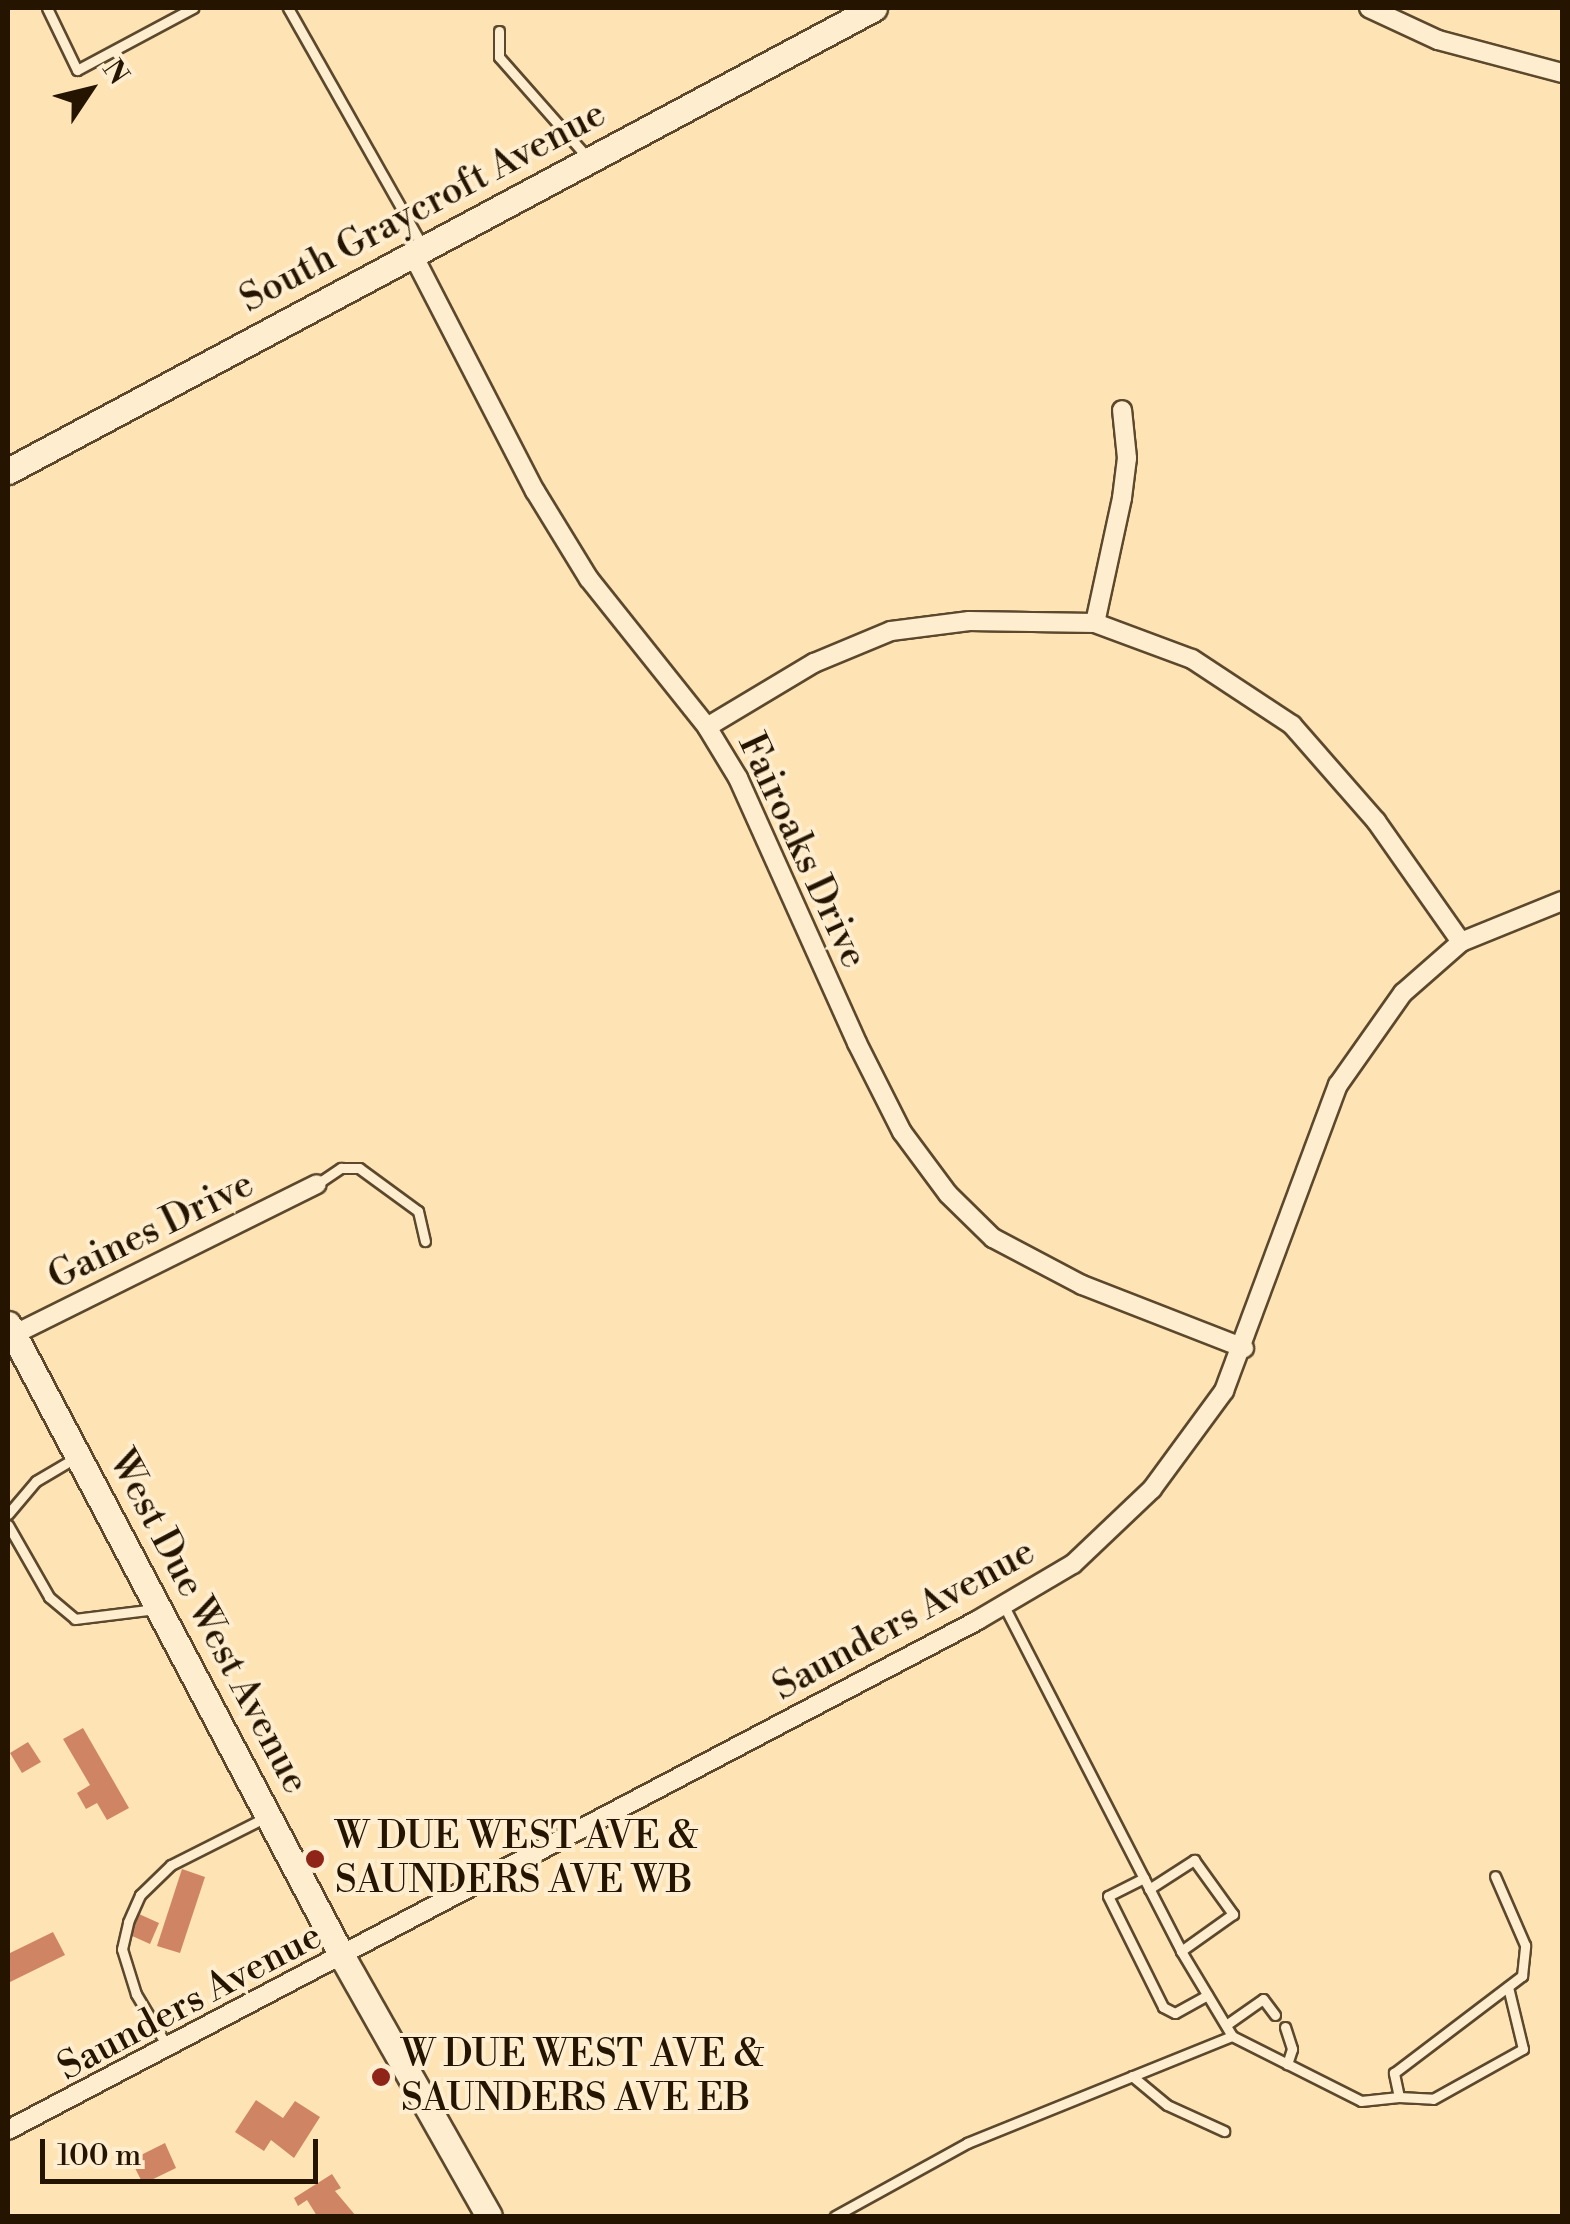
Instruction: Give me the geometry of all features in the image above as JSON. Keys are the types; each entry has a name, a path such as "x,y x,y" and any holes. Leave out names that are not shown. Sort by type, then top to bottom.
{"main road":[{"name":"South Graycroft Avenue","path":"8,471 874,8"},
{"name":"West Due West Avenue","path":"10,1330 343,1958 490,2216"}],"street":[{"path":"1369,8 1438,40 1562,72"},
{"name":"Fairoaks Drive","path":"418,252 534,491 588,579 707,727 738,778 893,1114 948,1194 993,1238 1082,1285 1244,1348"},
{"path":"1095,623 1124,485 1122,410"},
{"path":"707,727 814,662 891,631 969,621 1095,623 1192,658 1292,725 1376,821 1461,942"},
{"name":"Saunders Avenue","path":"8,2130 343,1958 1004,1606 1073,1564 1152,1489 1198,1434 1244,1348 1338,1085 1404,993 1461,942 1562,901"},
{"name":"Gaines Drive","path":"10,1330 317,1184"}],"lane":[{"path":"47,8 77,70 192,8"},
{"path":"288,8 418,252"},
{"path":"499,31 499,57 590,160"},
{"path":"317,1184 341,1168 359,1168 418,1211 426,1241"},
{"path":"8,1514 36,1481 77,1456"},
{"path":"9,1530 49,1597 75,1619 158,1609"},
{"path":"1004,1606 1181,1950 1232,2036 1361,2102 1399,2097 1433,2099 1523,2049 1508,1987"},
{"path":"169,2050 136,1994 122,1950 128,1922 140,1895 171,1864 268,1816"},
{"path":"1150,1888 1194,1860 1233,1914 1181,1950"},
{"path":"1399,2097 1394,2072 1522,1976 1524,1945 1494,1876"},
{"path":"1144,1878 1108,1896 1164,2008 1175,2013 1207,1995"},
{"path":"1226,2025 1263,1999 1275,2014"},
{"path":"1285,2027 1292,2049 1287,2064"},
{"path":"835,2216 967,2143 1232,2036"},
{"path":"1132,2076 1167,2105 1224,2131"}],"building":[{"path":"83,1728 129,1808 107,1820 97,1803 86,1809 77,1793 90,1785 63,1739"},
{"path":"28,1742 41,1762 22,1773 10,1753"},
{"path":"182,1869 205,1877 180,1953 157,1946"},
{"path":"139,1914 159,1923 150,1944 130,1935"},
{"path":"53,1932 65,1955 8,1983 8,1954"},
{"path":"256,2100 283,2118 295,2101 320,2117 294,2158 271,2140 264,2151 235,2132"},
{"path":"165,2143 176,2168 143,2184 131,2160"},
{"path":"332,2174 341,2188 335,2191 356,2216 317,2216 307,2200 298,2206 294,2198"}],"place":[{"name":"W DUE WEST AVE & SAUNDERS AVE WB","path":"315,1859"},
{"name":"W DUE WEST AVE & SAUNDERS AVE EB","path":"381,2077"}]}
